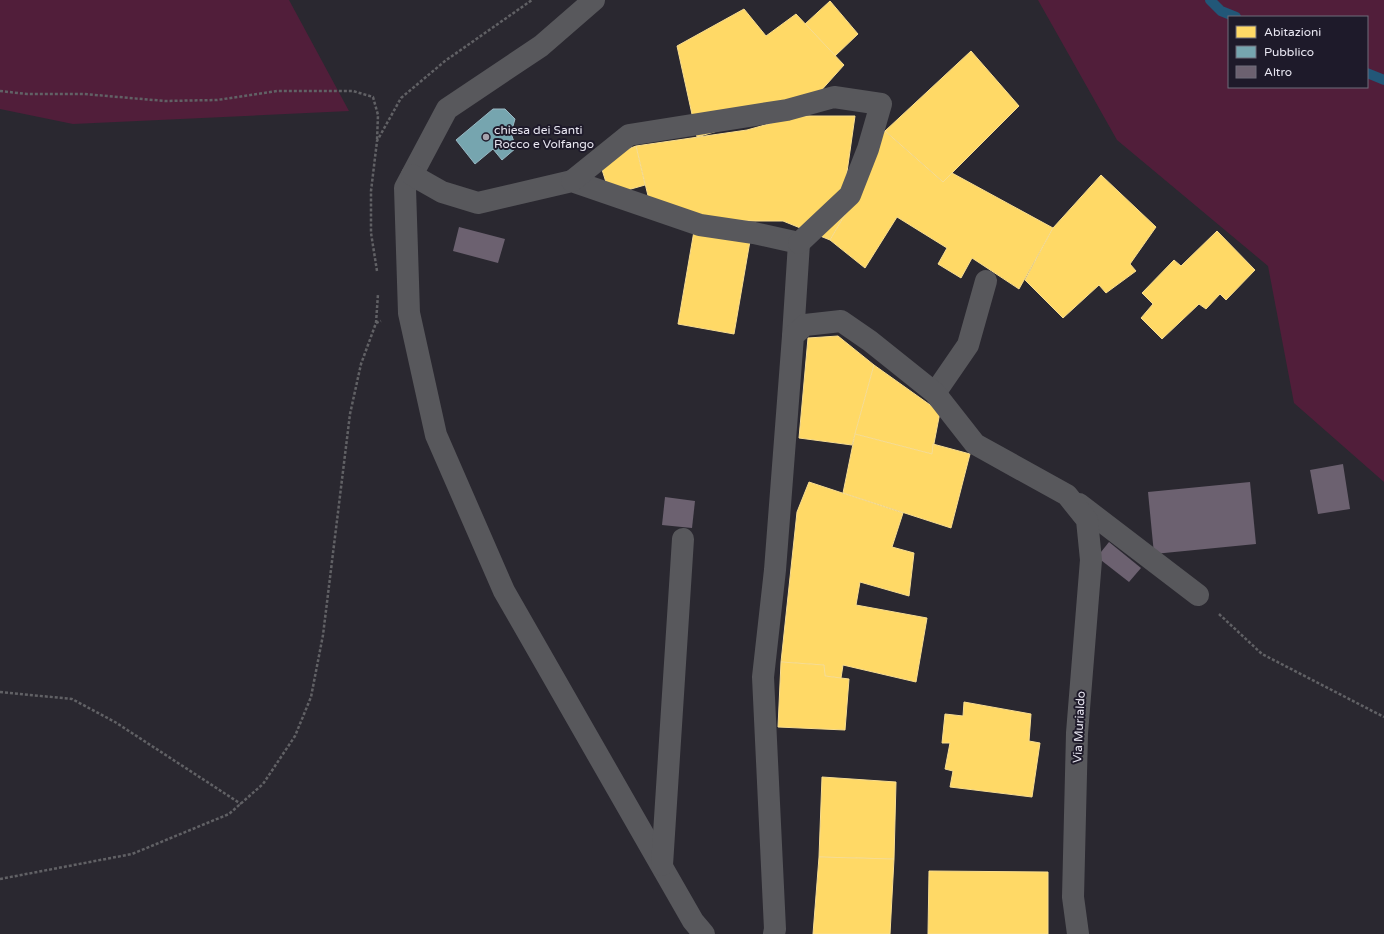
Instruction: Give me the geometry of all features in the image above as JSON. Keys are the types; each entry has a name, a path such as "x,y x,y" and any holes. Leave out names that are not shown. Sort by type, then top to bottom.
{"street":[{"path":"594,0 541,46 447,109 405,188 409,313 436,435 504,591 563,697 662,865 693,921 704,934"},
{"path":"412,175 442,192 478,202 572,181 629,135 786,110 834,98 881,104 868,149 850,195 799,243 794,336 775,563 763,677 775,929 774,934"},
{"path":"572,181 700,225 754,232 799,243"},
{"path":"935,393 968,345 986,281"},
{"path":"794,336 805,325 841,322 870,341 935,393 975,444 1067,495 1198,595"},
{"name":"Via Murialdo","path":"1067,495 1087,520 1091,560 1077,733 1073,897 1078,934"},
{"path":"662,865 682,539"}],"path":[{"path":"0,91 27,94 84,94 165,101 217,100 276,91 353,91 373,97 378,115 377,141"},
{"path":"0,879 132,854 229,814 263,784 295,736 311,697 323,636 350,414 361,364 376,323 409,313"},
{"path":"1198,595 1262,654 1384,717"},
{"path":"0,692 72,699 127,730 241,804"}],"shaded area":[{"path":"0,0 289,0 349,111 73,124 0,109"},
{"path":"1038,0 1384,0 1384,482 1294,403 1268,266 1117,140"}],"building: Abitazioni":[{"path":"830,1 858,34 835,56 805,24"},
{"path":"744,9 766,36 796,14 844,65 809,104 697,137 677,46"},
{"path":"971,51 1019,106 943,182 885,131"},
{"path":"797,116 855,116 845,186 859,191 830,240 783,221 682,221 650,204 636,146 747,130"},
{"path":"885,131 943,182 952,173 1053,228 1019,289 972,258 961,278 938,264 947,248 897,217 865,268 830,240 859,191 848,188"},
{"path":"636,146 645,185 610,195 599,160"},
{"path":"1101,175 1156,227 1130,264 1136,271 1106,293 1099,285 1063,318 1025,280 1053,228"},
{"path":"694,231 750,241 734,334 678,324"},
{"path":"1217,231 1255,270 1226,300 1220,294 1206,309 1199,304 1162,339 1141,318 1153,304 1142,293 1174,260 1181,266"},
{"path":"838,336 874,365 852,445 799,438 808,338"},
{"path":"874,365 940,412 932,454 855,434"},
{"path":"855,434 932,454 933,444 970,454 951,528 843,493"},
{"path":"809,482 903,513 892,547 914,553 909,596 860,582 856,605 927,618 916,682 843,665 841,678 825,676 824,665 781,662 797,512"},
{"path":"781,662 824,665 825,676 849,679 845,730 778,727"},
{"path":"964,702 1031,714 1029,741 1040,743 1032,797 950,787 953,771 945,769 950,743 942,743 945,714 963,716"},
{"path":"822,777 896,782 894,859 819,857"},
{"path":"819,857 894,859 890,934 813,934"},
{"path":"929,871 1048,872 1048,934 928,934"}],"building: Pubblico":[{"name":"chiesa dei Santi Rocco e Volfango","path":"493,109 505,109 515,119 511,133 516,148 502,160 493,149 475,164 456,140"}],"building: Altro":[{"path":"459,227 505,239 498,263 453,251"},
{"path":"1343,464 1350,509 1318,514 1310,470"},
{"path":"1250,482 1256,544 1154,554 1148,492"},
{"path":"665,497 695,501 692,528 662,525"},
{"path":"1109,542 1141,568 1129,582 1097,557"}],"waterway":[{"path":"1210,0 1221,11 1234,16"},
{"path":"1368,73 1384,80"}],"place":[{"name":"chiesa dei Santi Rocco e Volfango","path":"486,137"}]}
